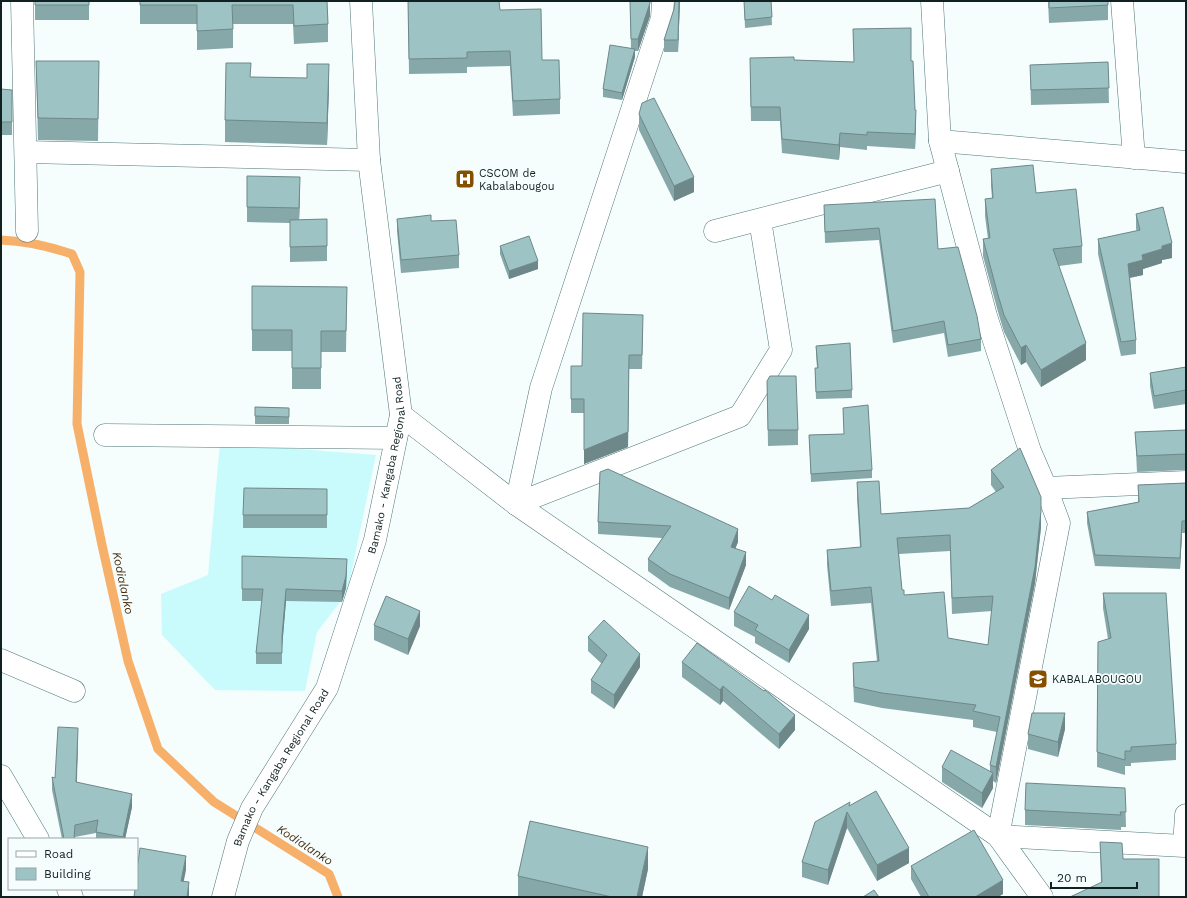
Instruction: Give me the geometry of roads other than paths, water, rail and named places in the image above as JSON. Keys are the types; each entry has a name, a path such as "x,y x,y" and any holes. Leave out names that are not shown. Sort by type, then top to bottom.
{"street":[{"path":"22,1 27,231"},
{"name":"Bamako - Kangaba Regional Road","path":"223,897 238,841 252,808 326,688 375,540 401,415 369,160 361,1"},
{"path":"516,504 541,388 662,18 663,1"},
{"path":"932,1 940,142 986,316 1030,451 1059,523 998,836"},
{"path":"1122,1 1134,158"},
{"path":"940,142 1186,162"},
{"path":"26,152 369,160"},
{"path":"715,231 948,171"},
{"path":"516,504 740,416 781,350 760,220"},
{"path":"401,415 516,504 998,836 1042,897"},
{"path":"105,435 396,438"},
{"path":"1046,488 1186,482"},
{"path":"1,660 74,691"},
{"path":"1,776 37,838"},
{"path":"998,836 1184,846 1186,815"}],"waterway":[{"name":"Kodialanko","path":"1,240 37,244 72,254 80,272 77,424 128,661 158,749 214,802 329,874 338,897"}],"place":[{"name":"CSCOM de Kabalabougou","path":"465,179"},
{"name":"KABALABOUGOU","path":"1038,679"}]}
